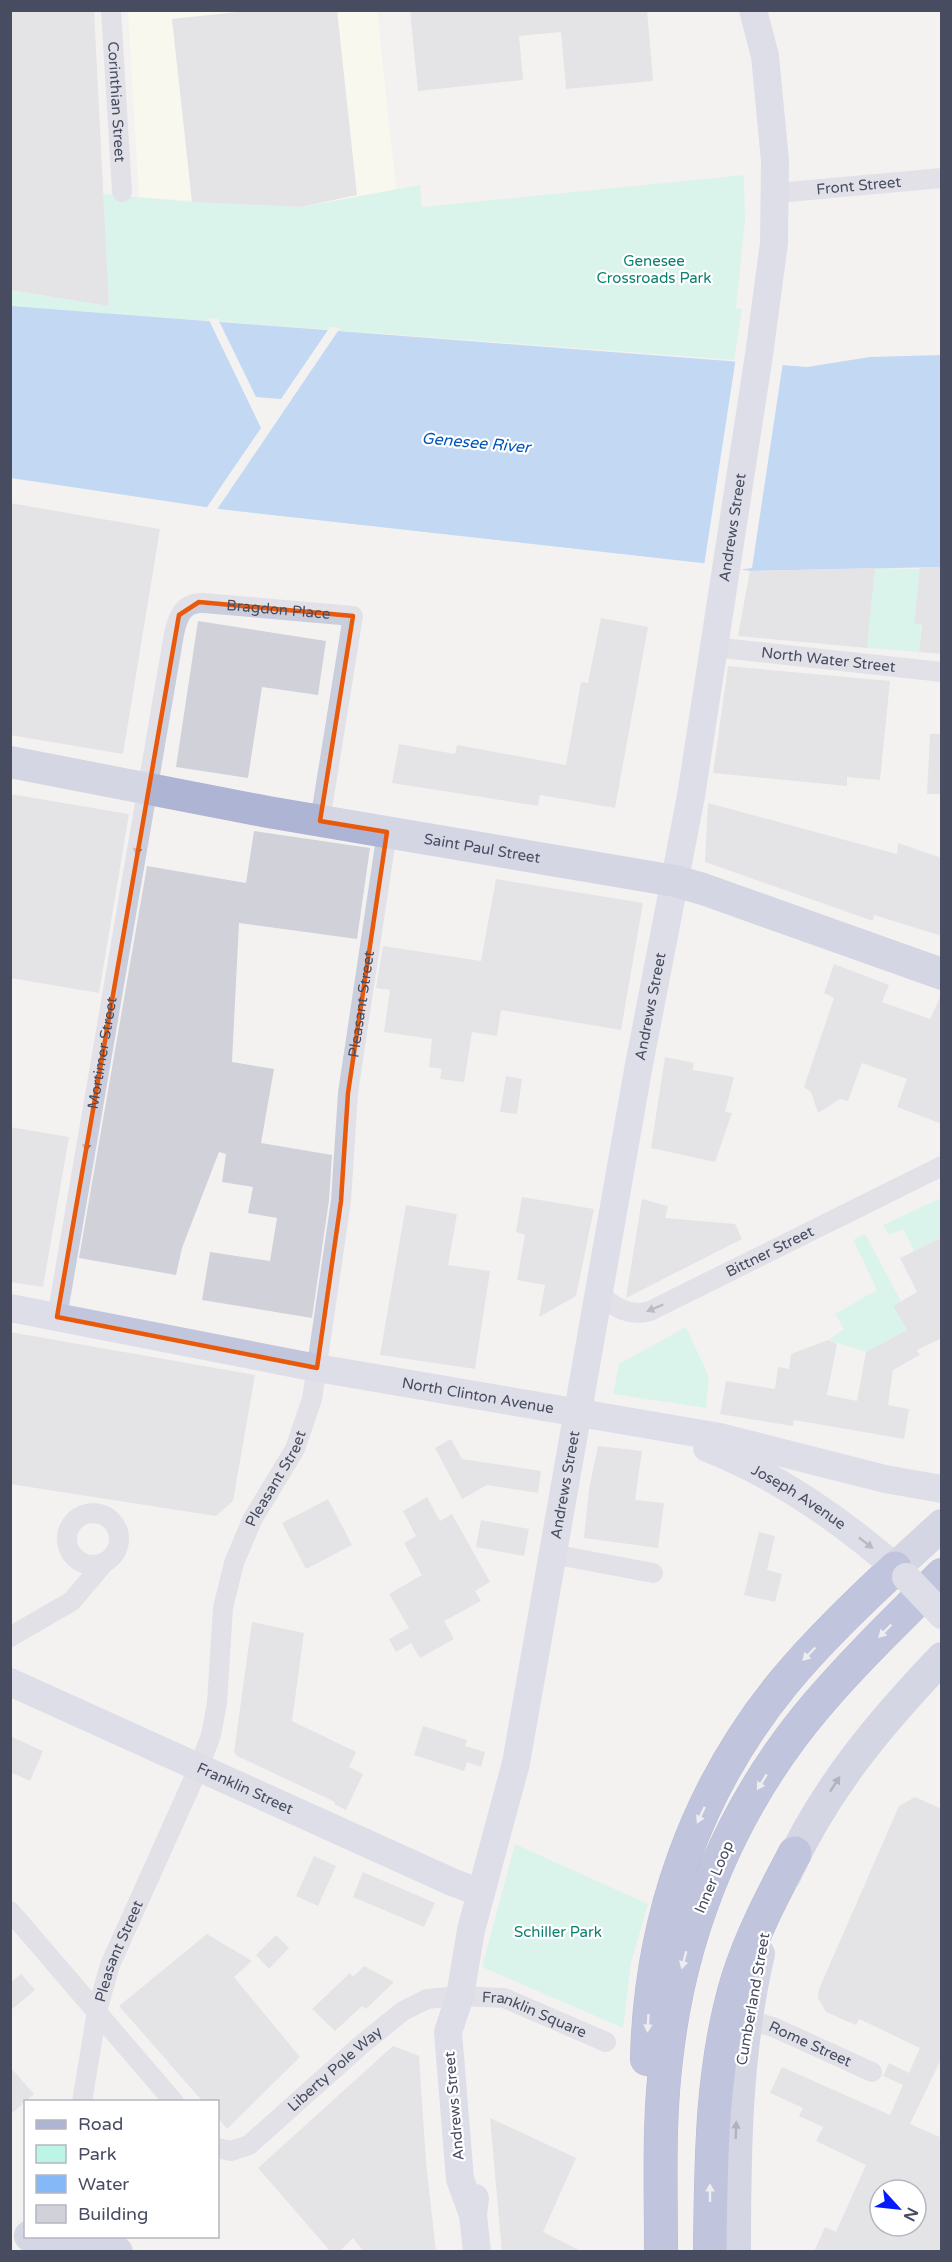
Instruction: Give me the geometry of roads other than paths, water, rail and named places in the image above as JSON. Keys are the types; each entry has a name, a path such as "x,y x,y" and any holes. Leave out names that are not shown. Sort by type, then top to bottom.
{"highway":[{"path":"656,2252 647,2088 648,2024 658,1948 679,1868 709,1798 760,1712 805,1658 900,1573"},
{"name":"Inner Loop","path":"661,2252 662,2117 666,2053 684,1959 716,1869 754,1794 796,1731 858,1660 942,1575"},
{"name":"Inner Loop","path":"684,2252 684,2122 693,2028 714,1937 736,1877 764,1822 816,1742 862,1687 942,1607"},
{"path":"710,2252 712,2119 722,2045 736,1986 748,1952 795,1853"}],"main road":[{"name":"Saint Paul Street","path":"10,762 320,821 675,881 703,888 942,974"},
{"path":"900,1573 942,1525"},
{"name":"Cumberland Street","path":"735,2252 736,2122 746,2019 762,1940 775,1902 795,1853 826,1798 849,1764 881,1724 942,1658"},
{"path":"45,2240 117,2252"}],"street":[{"name":"Corinthian Street","path":"111,10 122,192"},
{"name":"Andrews Street","path":"473,2215 460,2179 448,2032 460,1996 464,1960 514,1771 639,1062 675,881 759,355 774,243 777,193 765,56 753,10"},
{"name":"Front Street","path":"777,193 942,178"},
{"name":"Bragdon Place","path":"148,789 174,634 177,620 184,609 194,603 204,603 354,616 320,821"},
{"name":"North Water Street","path":"713,647 942,672"},
{"name":"Mortimer Street","path":"57,1317 148,789"},
{"name":"Pleasant Street","path":"82,2100 97,2011 116,1951 199,1767 211,1735 217,1702 223,1608 234,1563 252,1520 298,1443 309,1412 341,1201 348,1093 387,832"},
{"name":"Bittner Street","path":"600,1293 610,1303 624,1310 643,1313 942,1166"},
{"name":"North Clinton Avenue","path":"10,1308 317,1368 742,1442 871,1476 942,1489"},
{"name":"Joseph Avenue","path":"629,1421 736,1459 765,1474 848,1529 900,1573 942,1615"},
{"path":"552,1554 653,1573"},
{"path":"10,1637 72,1601 103,1564"},
{"name":"Franklin Street","path":"10,1682 452,1882 481,1893"},
{"path":"10,1911 172,2100"},
{"name":"Andrews Street","path":"460,1996 468,2032 478,2173 473,2215 477,2252"},
{"name":"Franklin Square","path":"460,1996 495,1996 514,2001 606,2042"},
{"name":"Liberty Pole Way","path":"219,2148 231,2151 249,2145 361,2045 412,2006 434,1998 460,1996"},
{"name":"Rome Street","path":"746,2019 773,2027 872,2072"}],"water":[{"name":"Genesee River","path":"11,306 807,367 870,357 941,355 941,567 750,571 702,563 219,509 11,478"}],"park label":[{"name":"Genesee Crossroads Park","path":"654,270"},
{"name":"Schiller Park","path":"558,1932"}]}
